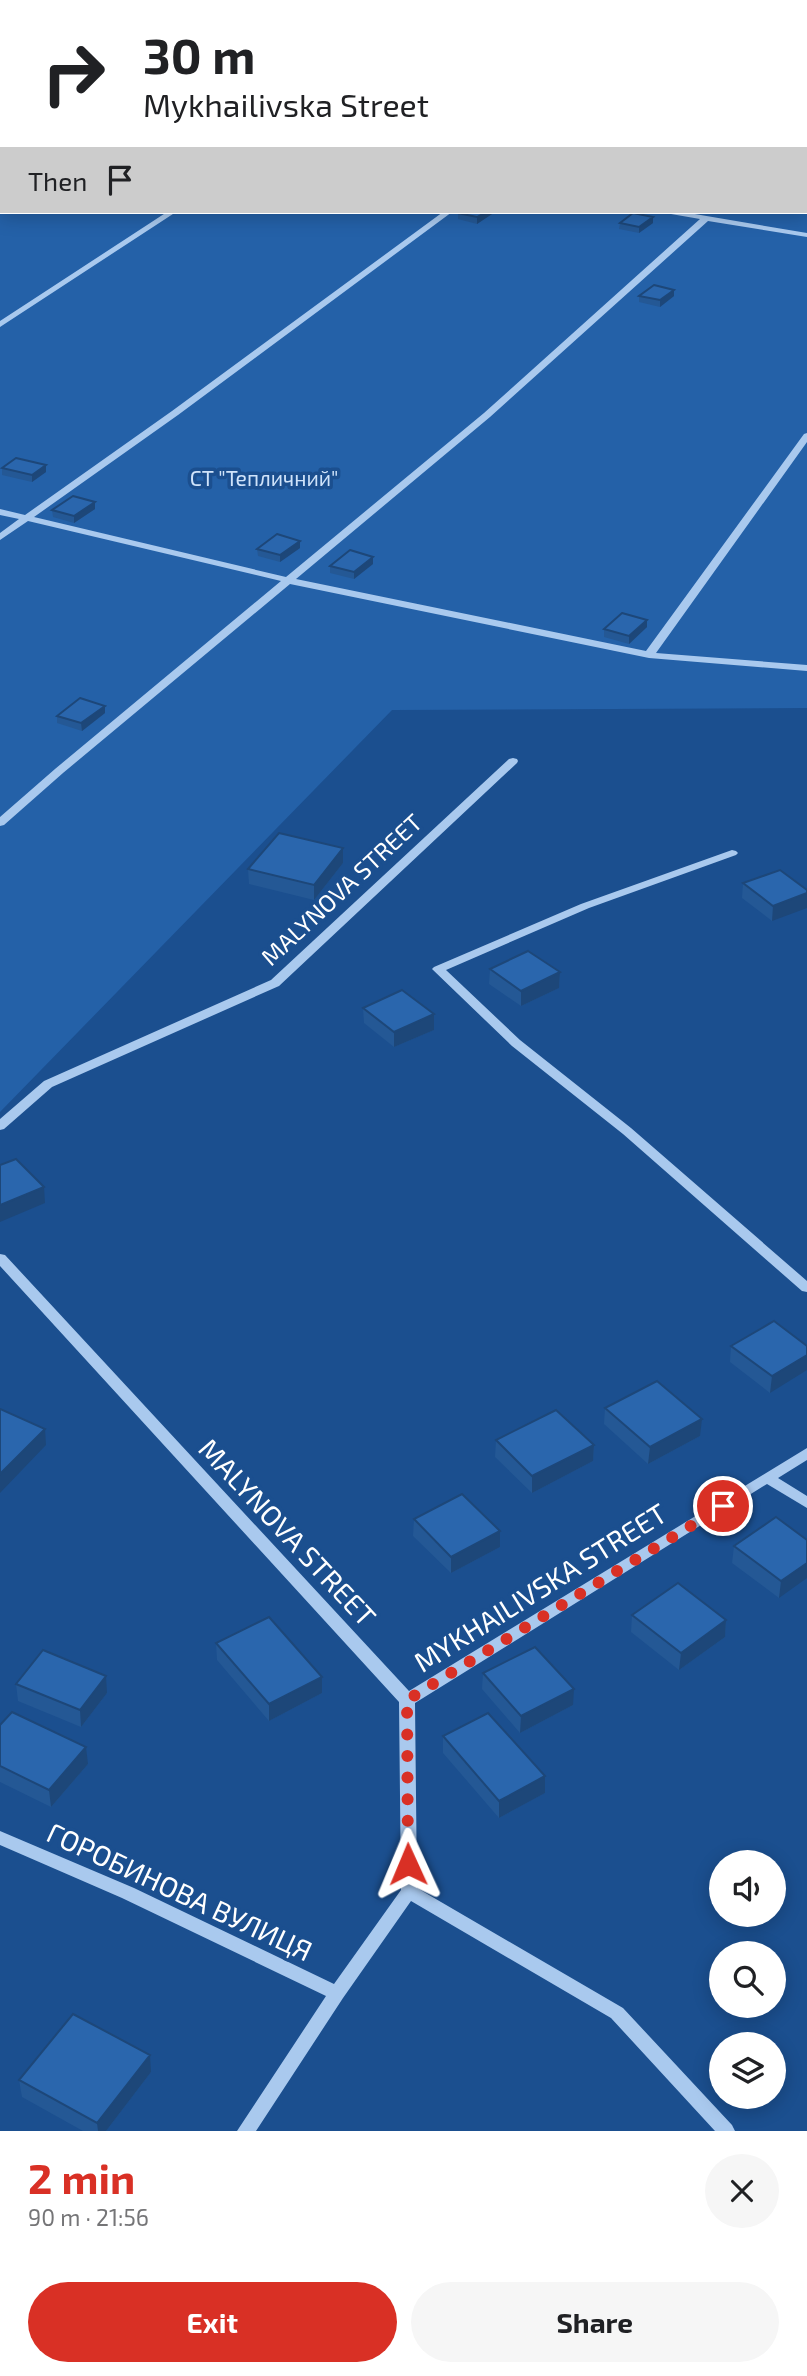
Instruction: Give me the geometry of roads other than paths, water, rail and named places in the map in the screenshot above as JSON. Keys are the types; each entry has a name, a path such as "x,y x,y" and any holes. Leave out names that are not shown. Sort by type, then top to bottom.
{"street":[{"path":"0,325 169,214"},
{"path":"0,537 175,413 445,214"},
{"path":"683,214 807,235"},
{"path":"0,823 487,415 706,218"},
{"path":"649,655 807,436"},
{"path":"0,512 287,580 649,655 807,668"},
{"name":"MALYNOVA STREET","path":"0,1126 48,1084 275,983 513,761"},
{"path":"732,853 585,905 438,969 516,1043 627,1131 807,1288"},
{"name":"MALYNOVA STREET","path":"0,1258 407,1700"},
{"name":"MYKHAILIVSKA STREET","path":"407,1700 807,1453"},
{"path":"768,1478 807,1503"},
{"path":"246,2131 337,1993 409,1891 407,1700"},
{"name":"ГОРОБИНОВА ВУЛИЦЯ","path":"0,1838 128,1893 337,1993"},
{"path":"409,1891 617,2013 726,2131"}],"park label":[{"name":"СТ \"Тепличний\"","path":"264,477"}]}
